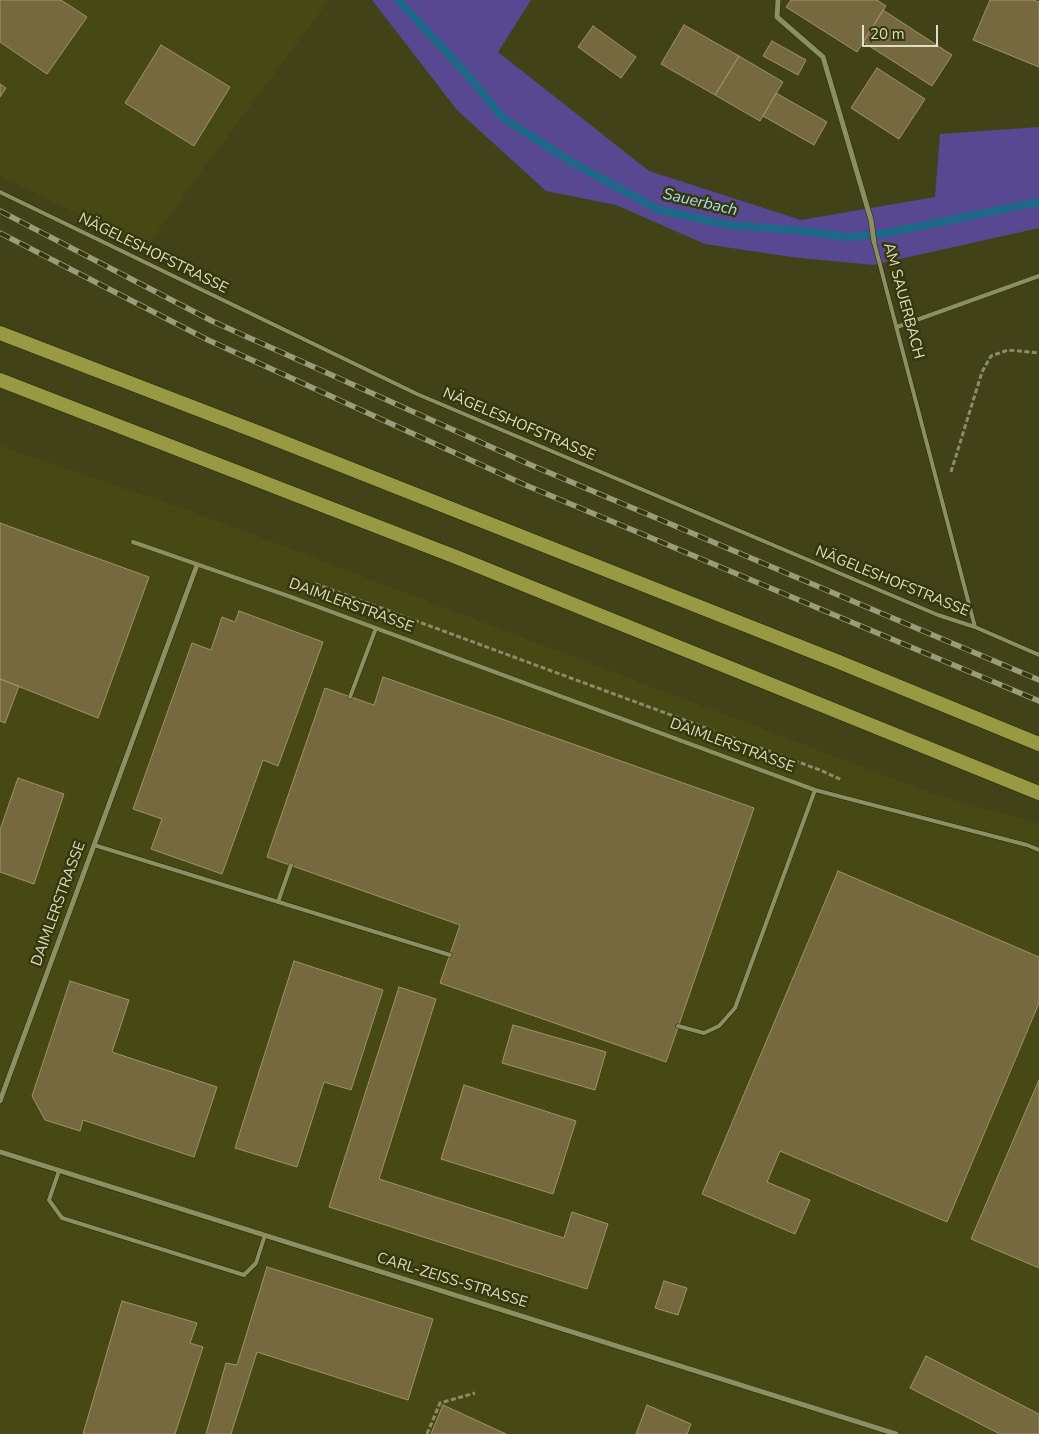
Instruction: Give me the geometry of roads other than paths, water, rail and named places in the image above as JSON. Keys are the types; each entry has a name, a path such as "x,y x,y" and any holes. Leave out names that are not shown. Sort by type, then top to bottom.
{"highway":[{"path":"0,334 274,438 839,662 1039,744"},
{"path":"0,380 466,561 1039,793"}],"street":[{"name":"AM SAUERBACH","path":"778,0 777,17 823,58 870,220 874,242"},
{"name":"DAIMLERSTRASSE","path":"0,1102 198,565"},
{"name":"CARL-ZEISS-STRASSE","path":"0,1152 896,1434"}],"lane":[{"name":"NÄGELESHOFSTRASSE","path":"1,193 417,394 938,615 975,627 1039,655"},
{"name":"AM SAUERBACH","path":"874,242 975,627"},
{"path":"897,327 1039,276"},
{"path":"132,542 198,565"},
{"name":"DAIMLERSTRASSE","path":"198,565 294,598 815,790 1027,845 1039,850"},
{"path":"350,697 376,628"},
{"path":"678,1026 704,1033 719,1026 735,1008 815,790"},
{"path":"94,845 450,954"},
{"path":"278,902 291,865"},
{"path":"59,1171 49,1200 62,1218 244,1275 256,1262 265,1235"}],"waterway":[{"name":"Sauerbach","path":"398,0 466,73 502,117 573,163 659,210 729,225 805,231 847,237 887,233 1039,202"}],"railway":[{"path":"0,211 212,321 531,465 1039,680"},
{"path":"0,233 208,340 523,484 1039,701"}]}
